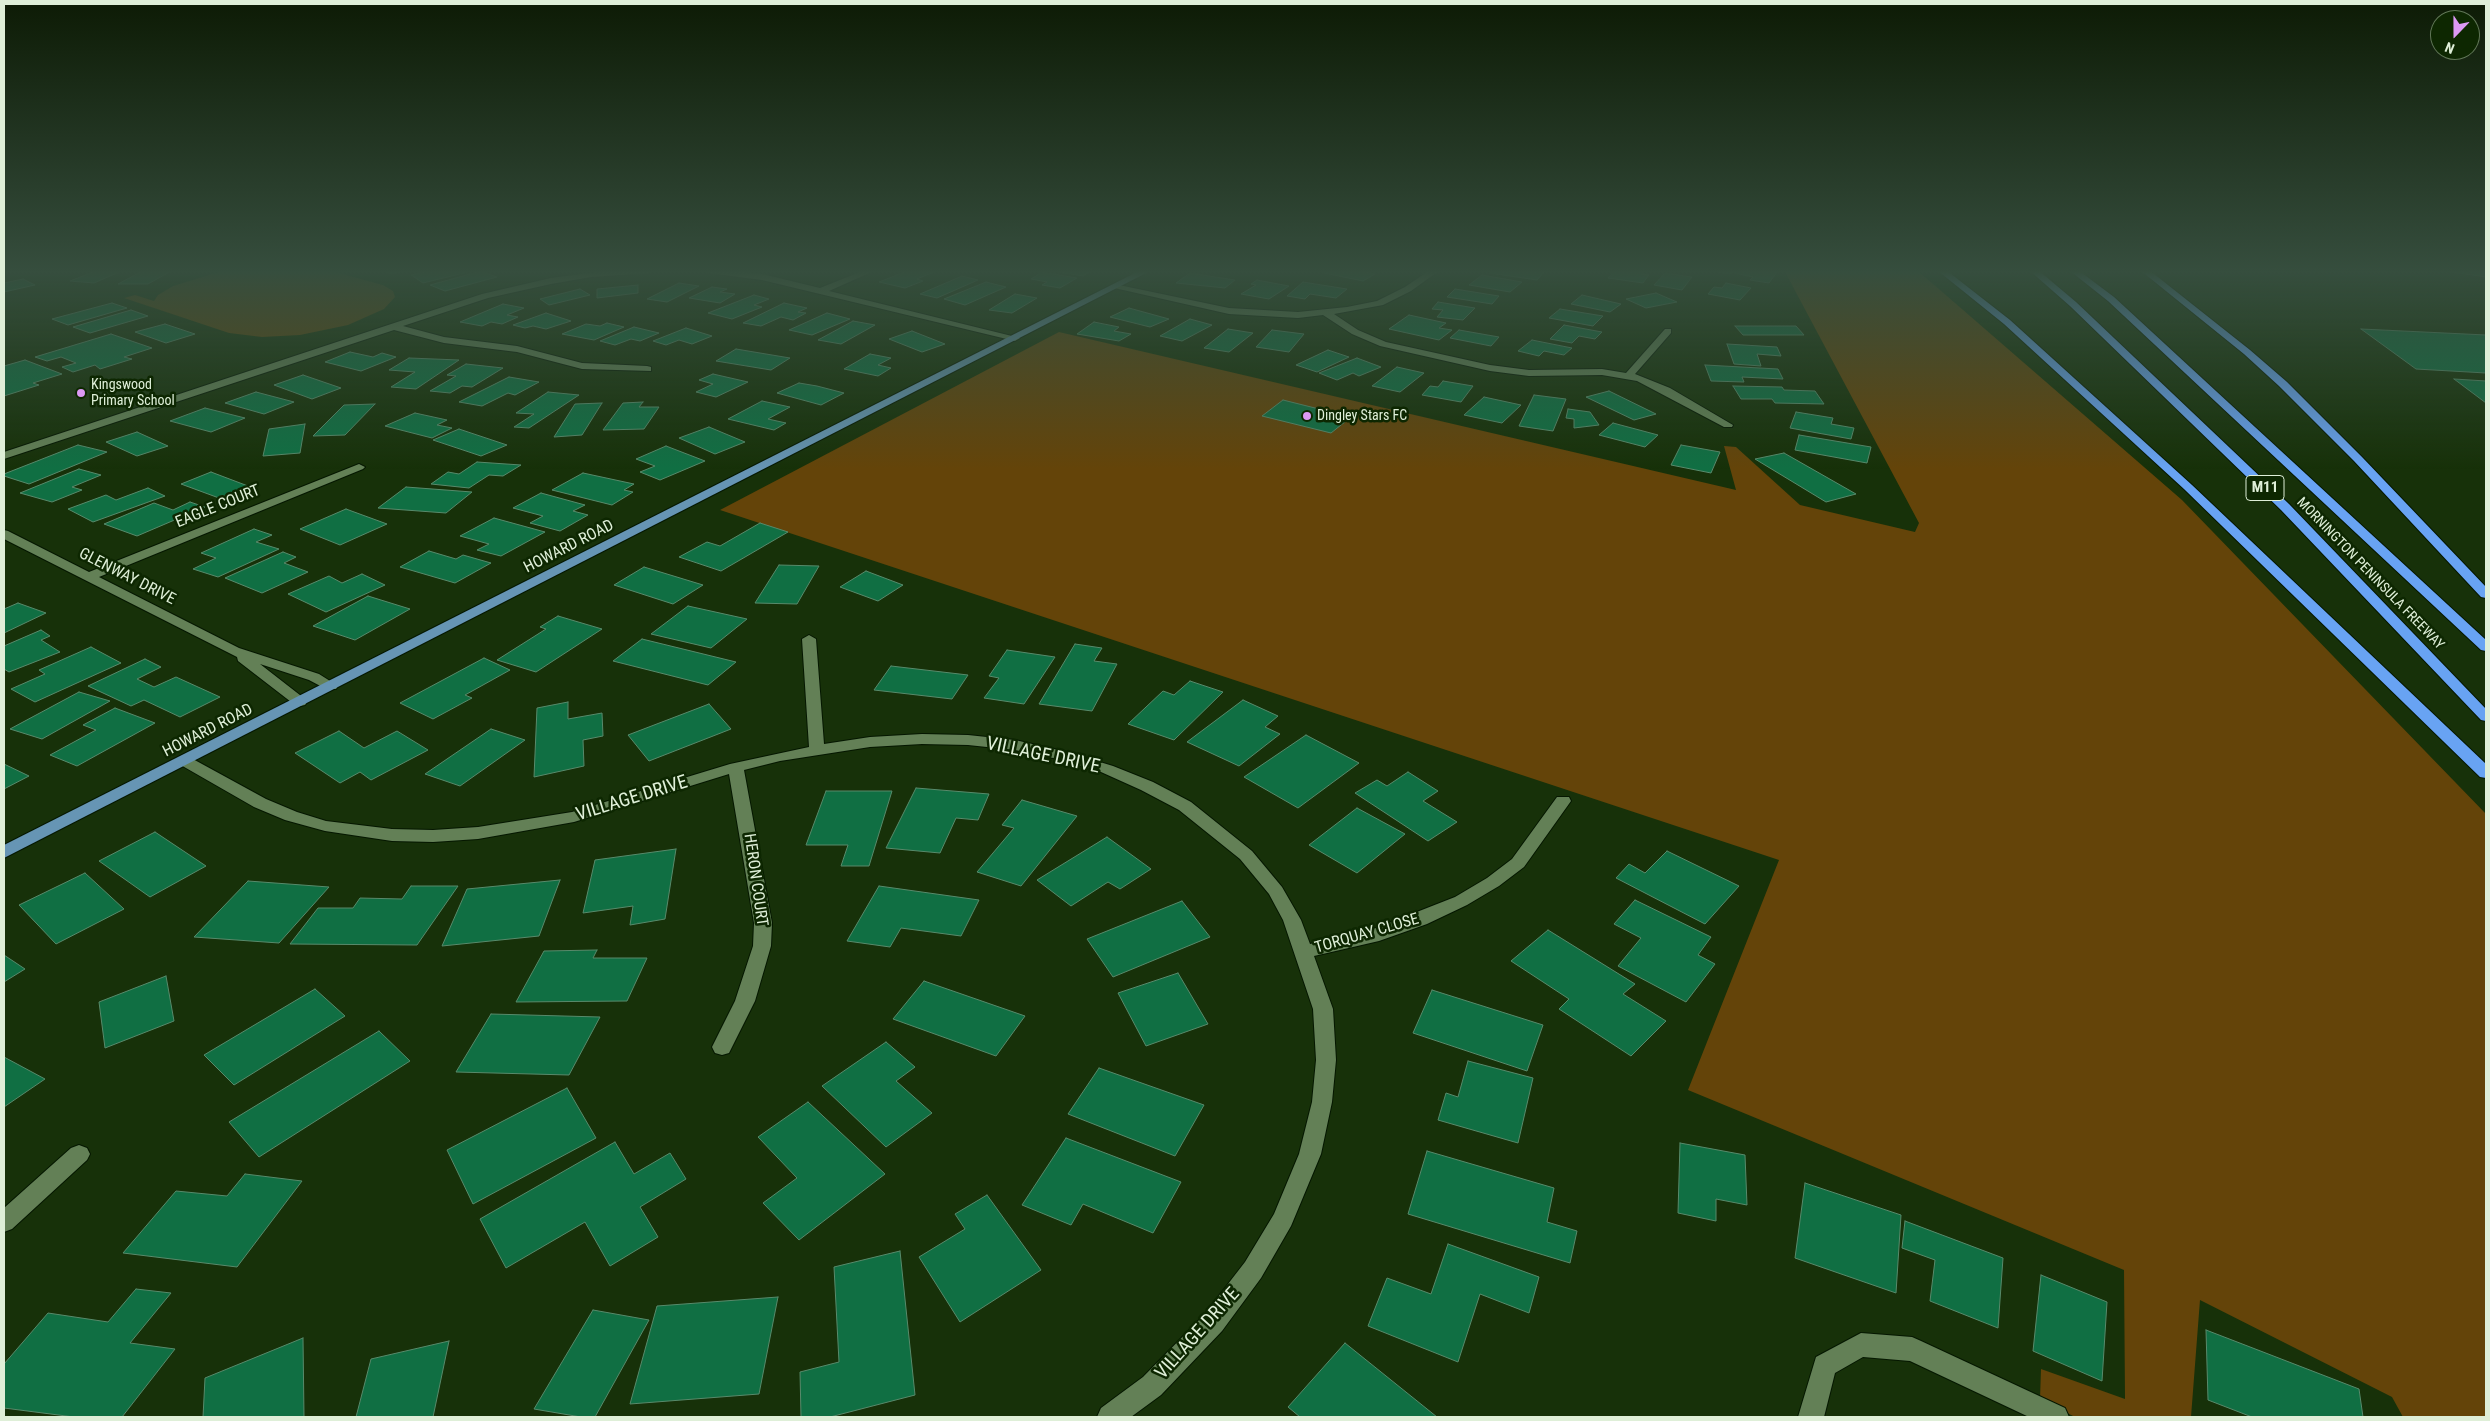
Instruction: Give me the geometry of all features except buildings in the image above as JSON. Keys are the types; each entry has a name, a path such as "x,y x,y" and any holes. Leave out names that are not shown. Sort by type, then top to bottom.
{"highway":[{"path":"2022,336 2188,487 2486,773"},
{"name":"MORNINGTON PENINSULA FREEWAY","path":"2107,336 2285,507 2486,716"},
{"name":"MORNINGTON PENINSULA FREEWAY","path":"2150,336 2486,647"},
{"path":"2227,336 2283,384 2358,459 2486,594"}],"main road":[{"name":"HOWARD ROAD","path":"4,852 1018,336"}],"street":[{"path":"4,456 360,336"},
{"path":"430,336 444,340 517,349 582,366 647,369"},
{"path":"1008,336 1015,338"},
{"path":"1365,336 1383,344 1490,368 1529,373 1602,372 1629,375 1653,383 1728,425"},
{"path":"1629,375 1663,336"},
{"name":"EAGLE COURT","path":"88,577 360,467"},
{"name":"GLENWAY DRIVE","path":"4,534 234,650 314,677 331,686"},
{"path":"809,639 816,748"},
{"name":"GLENWAY DRIVE","path":"234,650 300,702"},
{"name":"VILLAGE DRIVE","path":"185,761 260,803 291,816 357,832 433,836 478,833 574,817 736,767 816,748 922,739 1006,744 1061,755 1107,769 1147,786 1185,806 1216,829 1246,856 1276,891 1292,920 1323,1009 1326,1060 1322,1102 1310,1154 1283,1219 1253,1270 1213,1323 1152,1386 1110,1417"},
{"name":"HERON COURT","path":"722,1047 745,1001 762,946 763,923 736,767"},
{"name":"TORQUAY CLOSE","path":"1304,952 1379,934 1422,919 1461,901 1493,882 1518,863 1563,801"},
{"path":"4,1222 79,1154"},
{"path":"1811,1417 1825,1365 1861,1345 1912,1349 2056,1417"}],"shaded area":[{"path":"1051,336 1077,336 1736,490 1724,446 1736,447 1800,505 1915,532 1919,523 1819,336 1993,336 2182,500 2486,814 2486,1417 2403,1417 2392,1397 2200,1300 2191,1417 2075,1417 2040,1399 2041,1369 2125,1399 2124,1270 1688,1090 1779,860 720,510"}],"place":[{"name":"Kingswood Primary School","path":"81,393"},
{"name":"Dingley Stars FC","path":"1307,416"}]}
